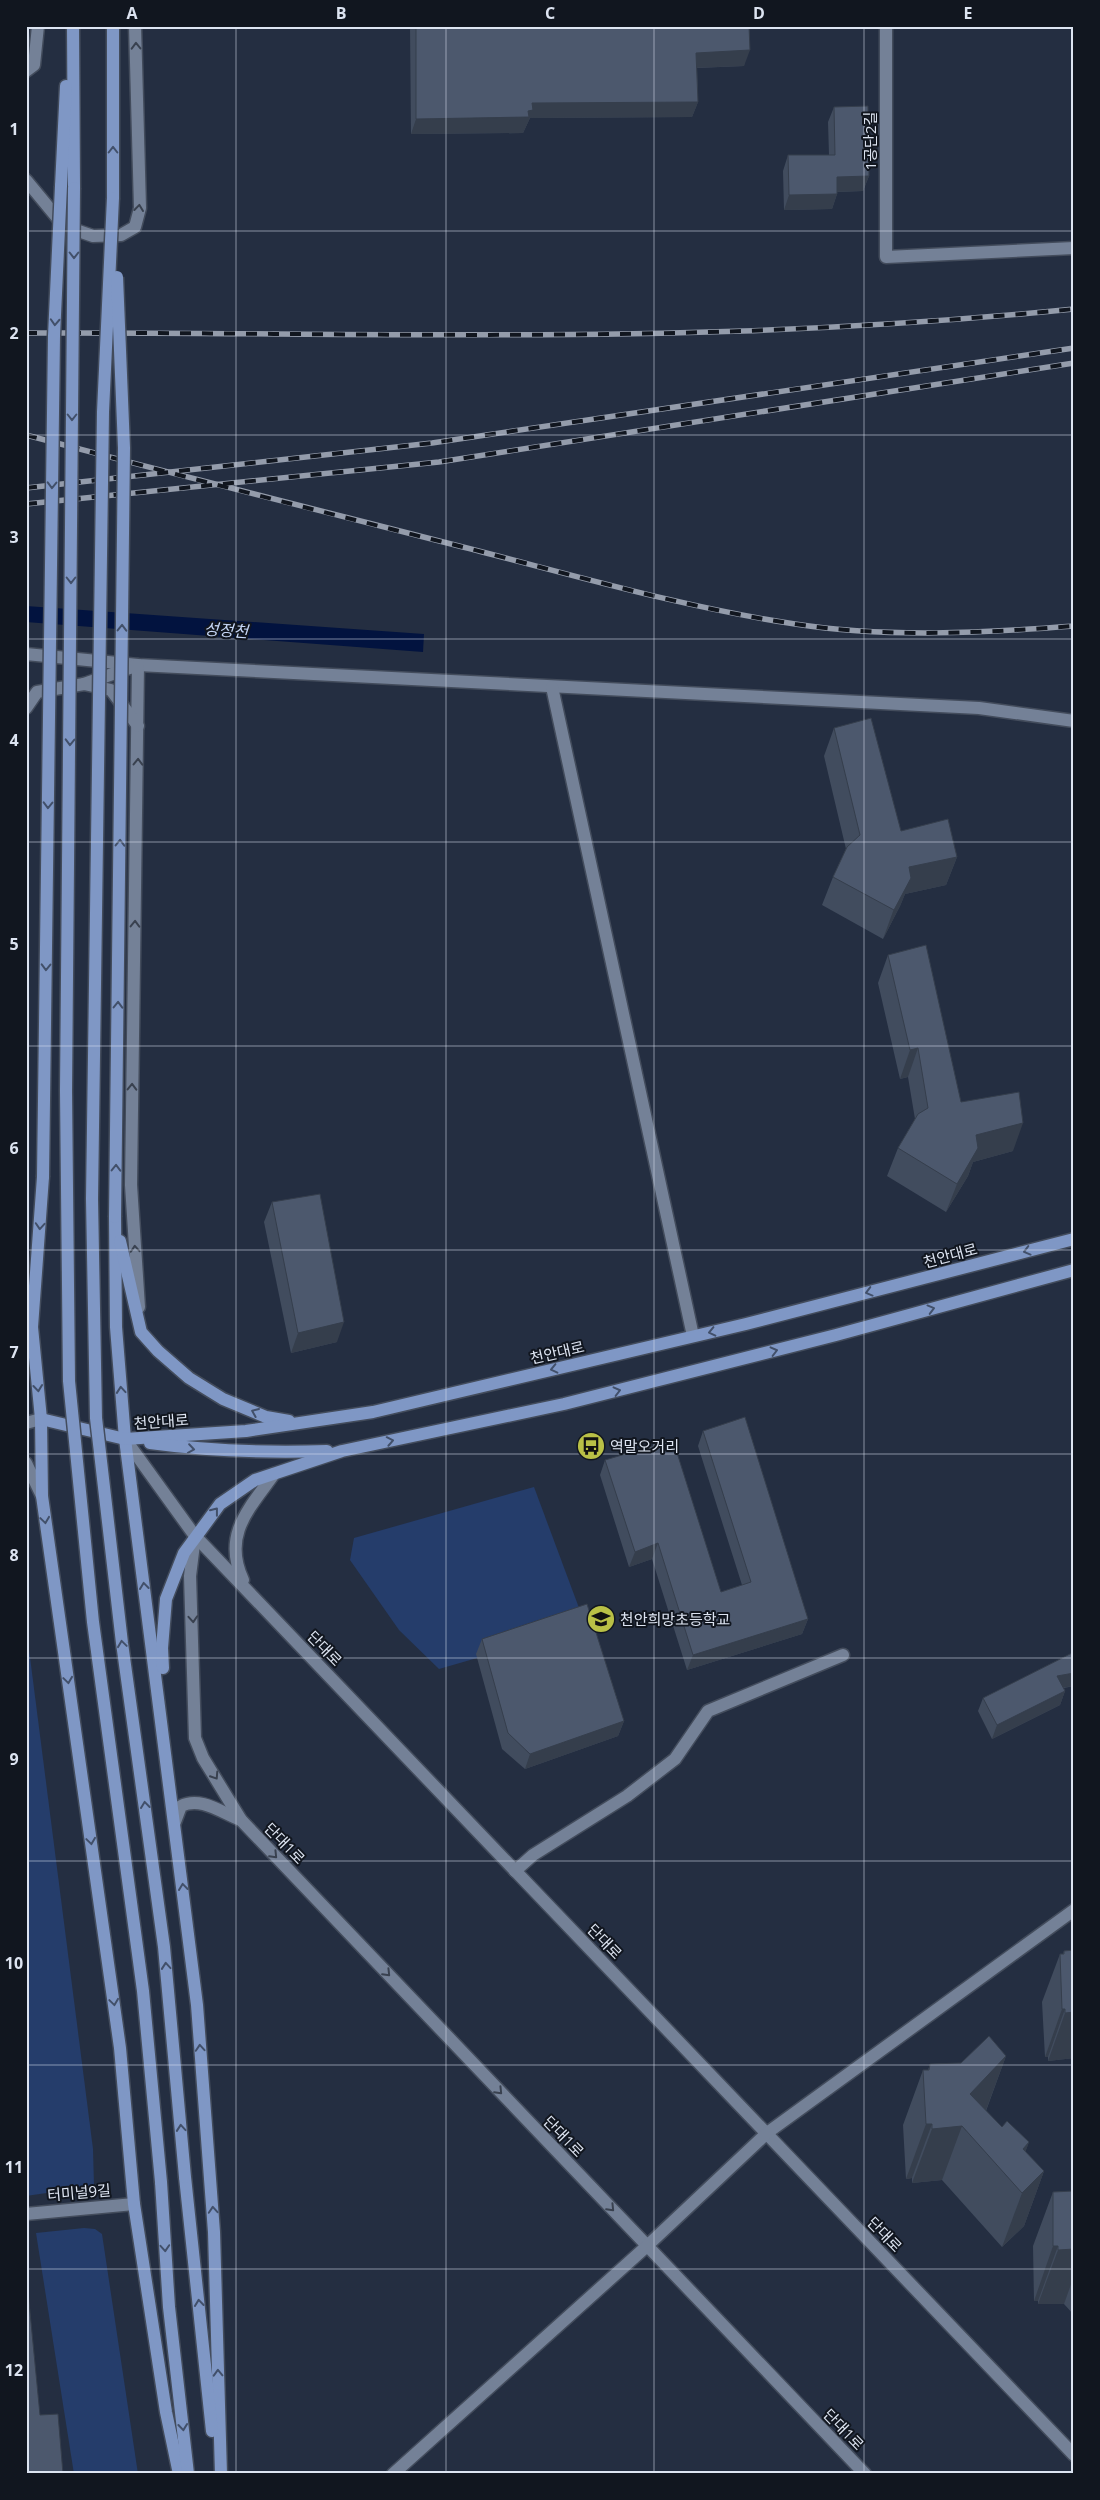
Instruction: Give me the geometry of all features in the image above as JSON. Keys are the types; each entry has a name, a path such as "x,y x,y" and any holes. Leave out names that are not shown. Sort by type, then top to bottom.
{"main road":[{"path":"68,26 54,336 43,1177 29,1333 41,1418 42,1496 120,2048 134,2204 166,2412 178,2474"},
{"path":"74,26 73,369 66,1081 69,1381 93,1622 143,1991 161,2182 169,2307 188,2474"},
{"path":"113,26 114,198 124,448 115,1216 116,1327 125,1439 169,1773 197,2005 214,2232 221,2474"},
{"path":"114,198 103,412 92,1199 96,1418 122,1643 164,1947 185,2177 217,2474"},
{"path":"115,1216 141,1332 158,1351 189,1378 223,1399 266,1417 302,1423"},
{"name":"천안대로","path":"41,1418 125,1439 246,1431 373,1412 693,1336 1074,1239"},
{"path":"169,1773 162,1648 166,1599 184,1553 195,1536 220,1504 255,1480 342,1451 564,1404 836,1335 1074,1270"},
{"path":"125,1439 201,1450 270,1453 342,1451"}],"street":[{"path":"26,71 34,65 38,26"},
{"path":"26,180 64,226 93,236 121,235 135,226 140,208 135,26"},
{"name":"1공단2길","path":"886,26 886,257 1074,248"},
{"path":"26,654 138,665 979,708 1074,721"},
{"path":"26,708 37,692 84,684 138,665"},
{"path":"138,665 131,1185 141,1332"},
{"path":"84,684 111,690 138,726"},
{"path":"552,687 693,1336"},
{"path":"26,1414 41,1418"},
{"path":"26,1423 41,1418"},
{"name":"단대로","path":"125,1439 195,1536 1074,2455"},
{"path":"26,1463 42,1496"},
{"path":"248,1591 236,1565 235,1536 249,1510 274,1474"},
{"path":"195,1536 190,1576 195,1738 203,1758 241,1820"},
{"path":"515,1870 533,1855 627,1796 675,1759 708,1711 843,1655"},
{"path":"175,1822 181,1806 190,1802 204,1804 241,1820"},
{"name":"단대1로","path":"241,1820 865,2474"},
{"path":"393,2474 647,2246 766,2133 1074,1910"},
{"name":"터미널9길","path":"26,2214 134,2204"}],"shaded area":[{"path":"534,1487 582,1616 529,1643 439,1669 399,1630 350,1560 354,1538"},
{"path":"26,1626 93,2149 94,2186 26,2196"},
{"path":"84,2228 95,2229 102,2234 138,2474 74,2474 36,2233"}],"water":[{"name":"성정천","path":"26,606 424,634 423,652 26,622"}],"building":[{"path":"416,26 749,26 750,50 696,53 698,102 532,103 533,110 528,111 529,117 416,119"},
{"path":"868,106 869,176 837,177 837,194 789,195 788,155 835,155 834,107"},
{"path":"871,718 901,831 948,819 957,857 909,867 911,878 894,910 833,877 847,847 860,835 834,728"},
{"path":"926,945 961,1102 1019,1092 1023,1123 976,1135 978,1148 957,1184 898,1148 918,1114 928,1108 918,1048 910,1050 888,955"},
{"path":"320,1194 344,1322 298,1333 272,1202"},
{"path":"745,1417 808,1619 693,1655 658,1543 635,1552 605,1460 673,1440 721,1592 751,1582 703,1431"},
{"path":"587,1604 624,1721 530,1754 508,1733 482,1639"},
{"path":"1074,1653 1074,1673 1057,1676 1065,1691 997,1725 983,1698"},
{"path":"1074,1950 1074,2012 1065,2013 1065,2009 1062,2009 1060,1954 1064,1954 1064,1951"},
{"path":"989,2036 1006,2056 970,2094 1002,2127 1007,2121 1029,2142 1023,2149 1044,2171 1022,2193 962,2126 932,2129 932,2124 926,2124 923,2070 929,2070 930,2064 961,2063"},
{"path":"1074,2191 1074,2249 1058,2250 1058,2246 1053,2246 1053,2192"},
{"path":"26,2271 40,2415 58,2414 63,2474 26,2474"}],"railway":[{"path":"26,333 564,335 743,331 991,317 1074,309"},
{"path":"26,488 432,443 1074,348"},
{"path":"26,504 439,462 1074,363"},
{"path":"26,435 626,589 752,617 830,628 899,633 1004,631 1074,626"}],"place":[{"name":"역말오거리","path":"591,1446"},
{"name":"천안희망초등학교","path":"601,1619"}]}
